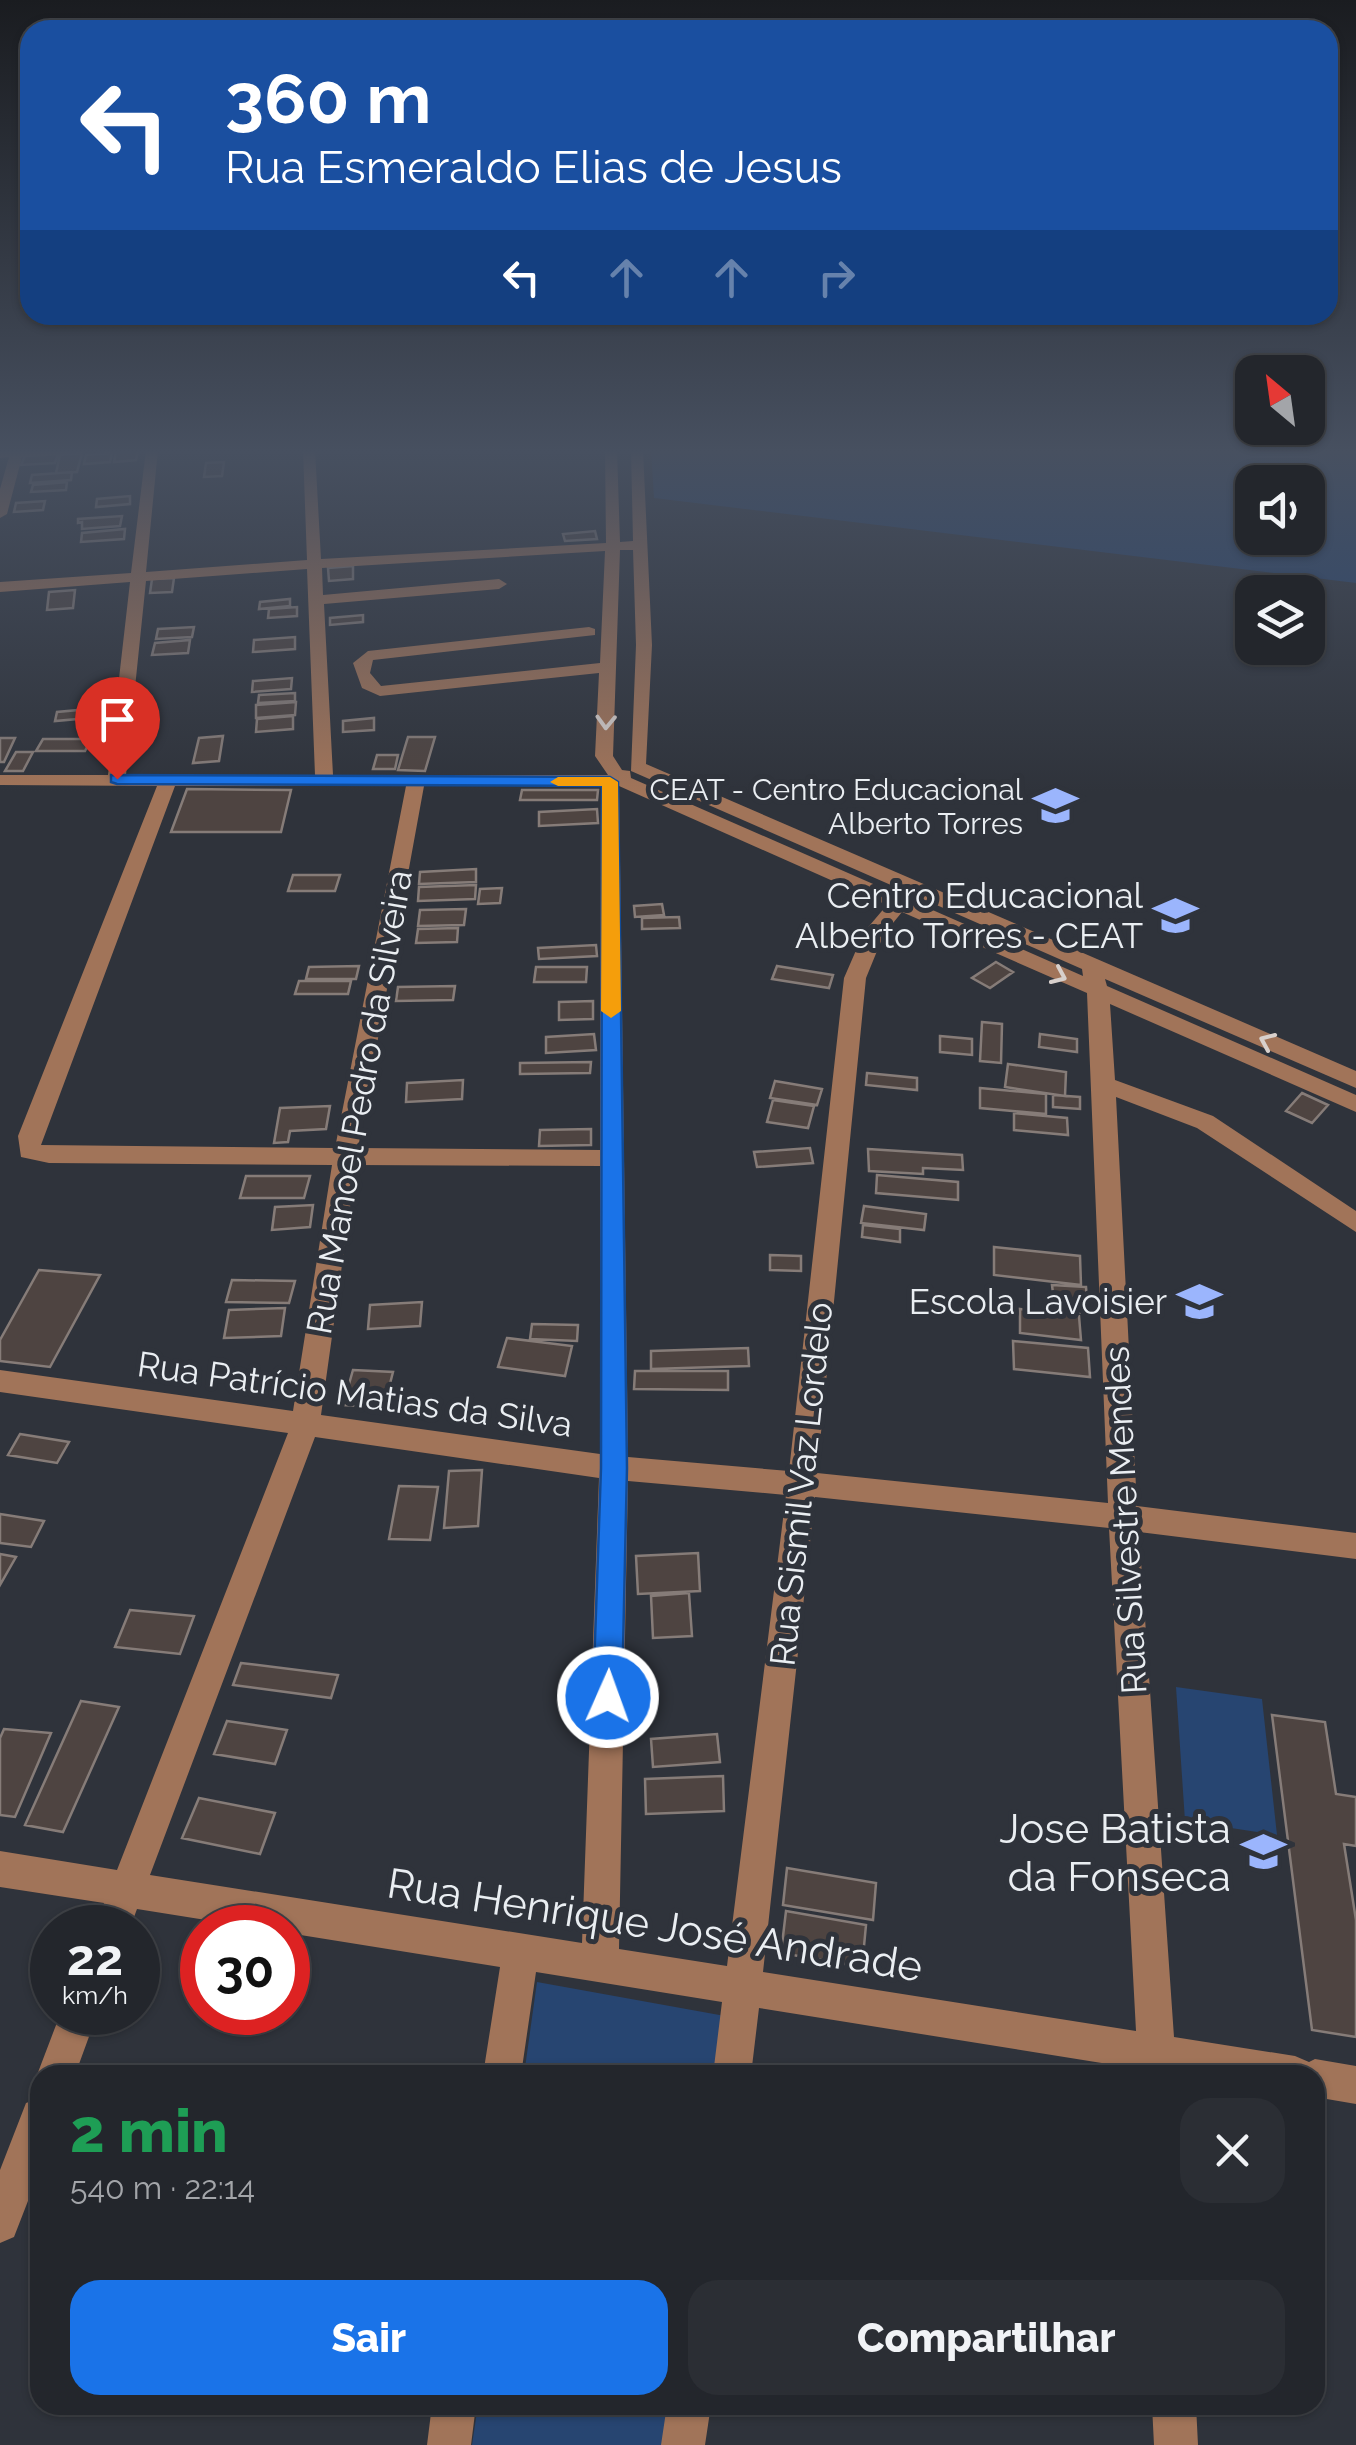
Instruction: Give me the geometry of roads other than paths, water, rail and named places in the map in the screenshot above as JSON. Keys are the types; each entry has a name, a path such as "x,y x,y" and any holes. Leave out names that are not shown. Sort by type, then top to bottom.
{"street":[{"path":"117,779 142,564"},
{"path":"0,587 310,564"},
{"path":"312,564 324,781"},
{"path":"612,564 604,756 622,776"},
{"path":"600,1965 614,1468 612,1158 622,776 644,645 639,564"},
{"path":"315,600 499,584"},
{"path":"590,632 368,656 362,663 362,678 372,689 380,691 608,667"},
{"path":"0,780 416,782 622,776 1096,979 1356,1104"},
{"path":"169,780 30,1136 29,1151 49,1155 612,1158"},
{"name":"Rua Manoel Pedro da Silveira","path":"120,1905 305,1425 345,1156 416,782"},
{"path":"905,895 1096,979 1356,1080"},
{"name":"Rua Sismil Vaz Lordelo","path":"733,2065 802,1482 855,978 866,946 905,895"},
{"name":"Rua Silvestre Mendes","path":"1096,979 1123,1514 1158,2064"},
{"path":"1103,1084 1204,1122 1356,1224"},
{"name":"Rua Patrício Matias da Silva","path":"2,1385 614,1468 1123,1514 1356,1546"},
{"name":"Rua Henrique José Andrade","path":"0,1869 127,1886 743,1988 1158,2064"},
{"path":"503,2065 520,1954"},
{"path":"60,2065 71,2035"},
{"path":"1325,2080 1356,2085"},
{"path":"0,2223 30,2144"},
{"path":"449,2445 453,2415"},
{"path":"684,2445 687,2415"},
{"path":"1174,2415 1176,2445"}],"place":[{"name":"CEAT - Centro Educacional Alberto Torres","path":"1056,806"},
{"name":"Centro Educacional Alberto Torres - CEAT","path":"1176,915"},
{"name":"Escola Lavoisier","path":"1200,1301"},
{"name":"Jose Batista da Fonseca","path":"1264,1852"}]}
